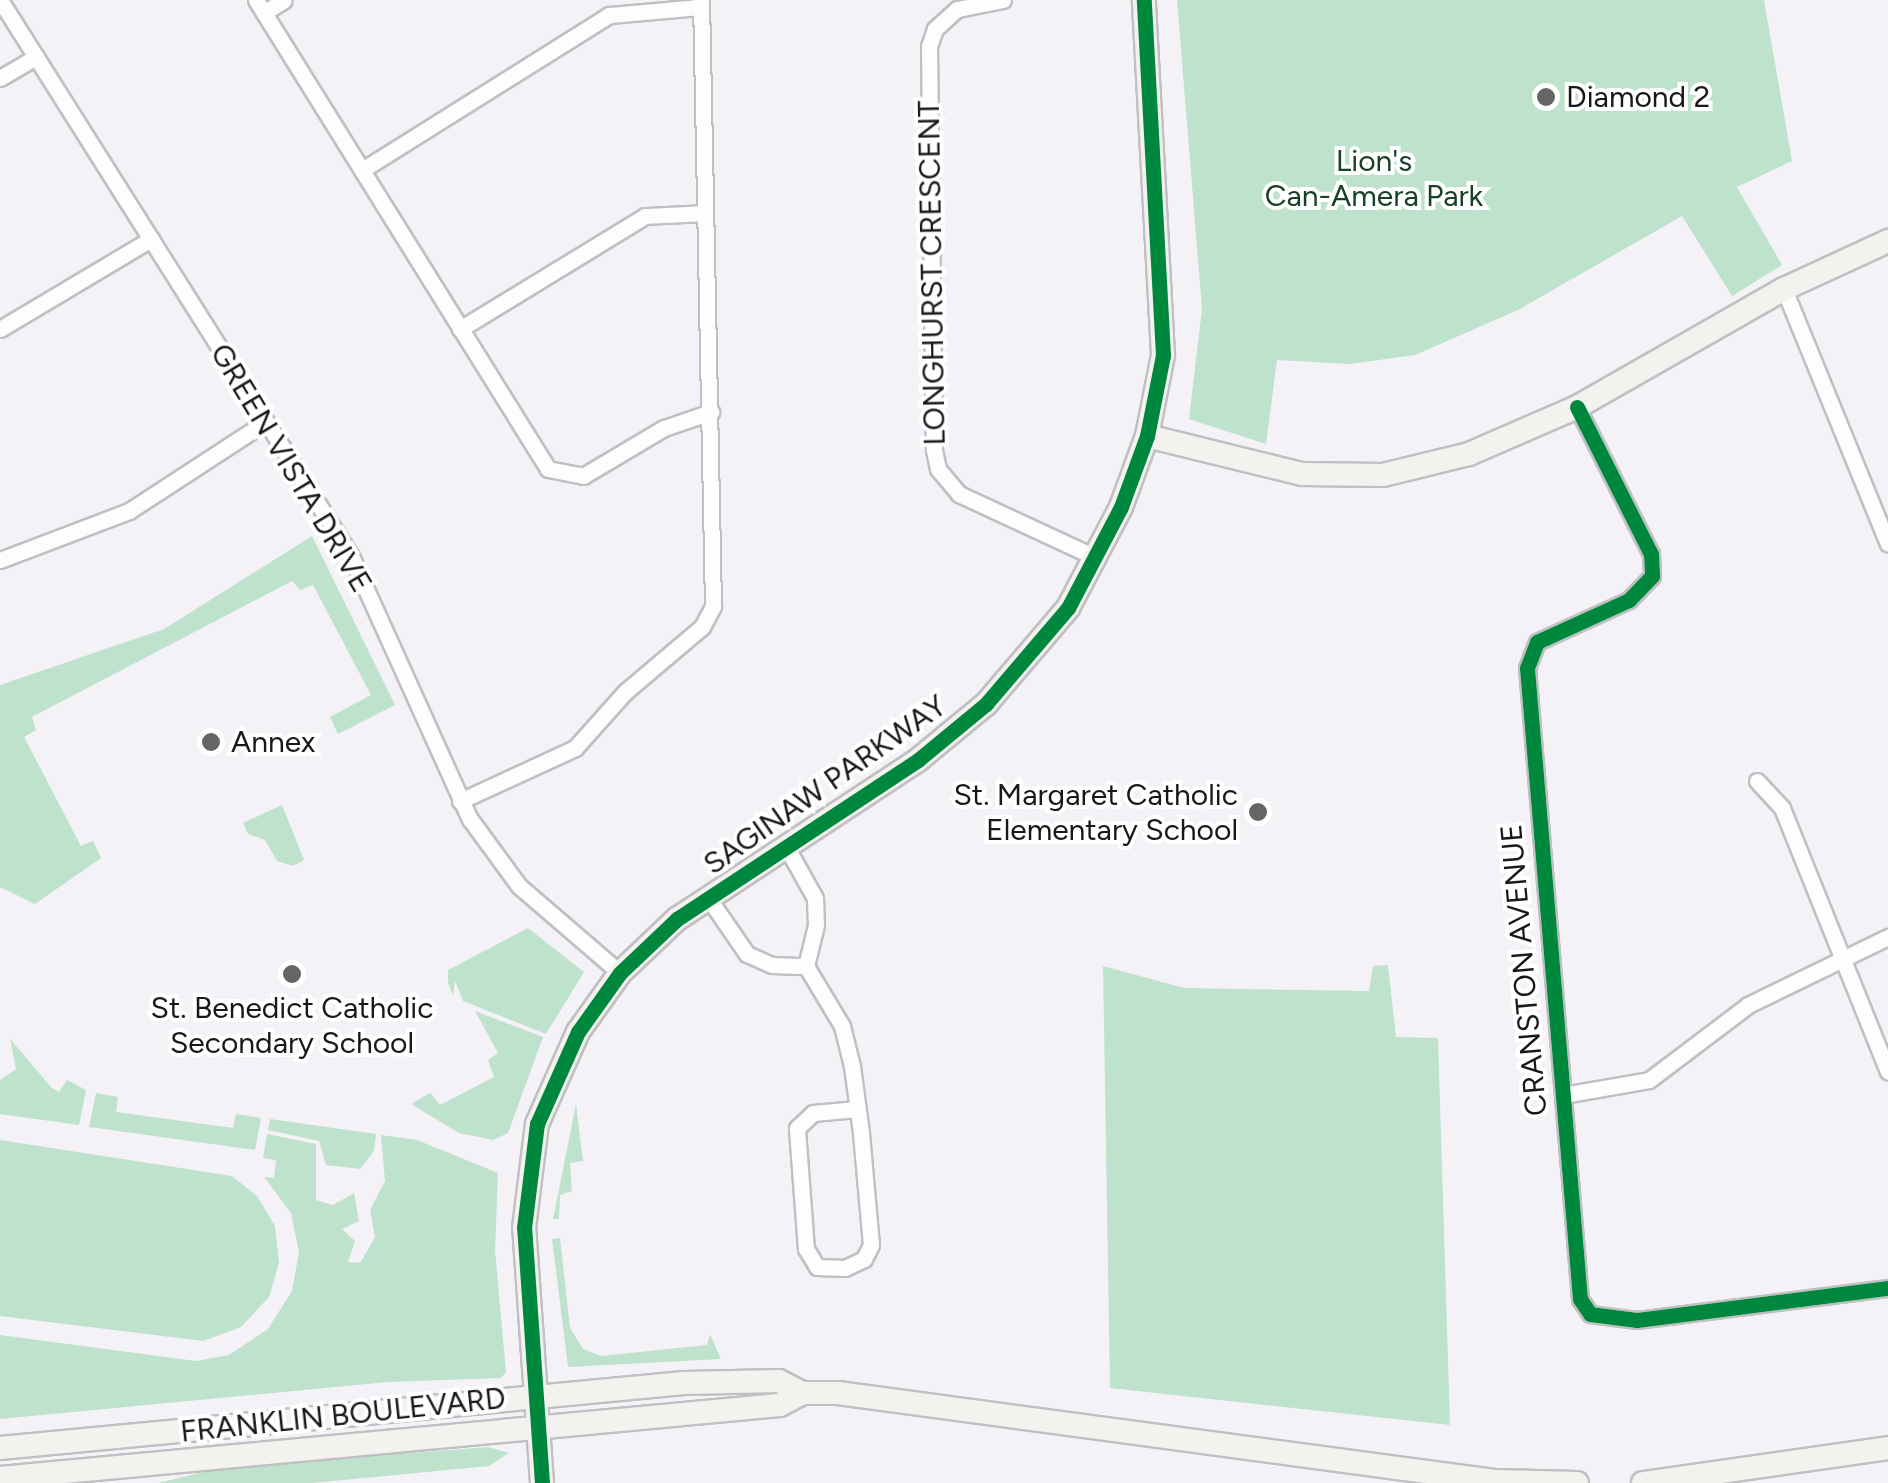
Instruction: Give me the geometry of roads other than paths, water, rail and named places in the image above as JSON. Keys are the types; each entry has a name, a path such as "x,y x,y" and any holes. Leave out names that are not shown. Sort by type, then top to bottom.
{"main road":[{"name":"SAGINAW PARKWAY","path":"542,1483 524,1228 538,1124 568,1050 620,972 709,899 918,760 986,704 1032,658 1097,558 1147,436 1163,355 1164,291 1144,0"},
{"path":"1147,436 1302,474 1383,475 1469,454 1576,407 1784,289 1888,241"},
{"name":"FRANKLIN BOULEVARD","path":"0,1448 536,1397 779,1381 803,1393 904,1397 1494,1481 1578,1483"},
{"name":"FRANKLIN BOULEVARD","path":"0,1478 780,1405 803,1393"},
{"path":"1644,1483 1888,1448"}],"street":[{"name":"GREEN VISTA DRIVE","path":"0,0 264,423 352,556 460,801 518,886 620,972"},
{"path":"284,0 261,6 538,458 558,473 583,476 664,428 711,412"},
{"name":"LONGHURST CRESCENT","path":"1003,0 957,10 935,29 929,46 934,450 938,470 959,494 1097,558"},
{"path":"362,170 609,14 701,3 716,588 710,618 625,692 575,748 460,801"},
{"path":"0,78 36,57"},
{"path":"460,329 644,216 704,213"},
{"path":"0,329 152,239"},
{"path":"1784,289 1888,544"},
{"name":"CRANSTON AVENUE","path":"1576,407 1651,554 1652,576 1629,600 1537,642 1526,668 1577,1278 1590,1314 1637,1320 1888,1288"},
{"path":"0,560 128,510 264,423"},
{"path":"1757,781 1782,808 1888,1072"},
{"path":"786,848 815,898 816,926 806,966 842,1026 858,1109 871,1244 864,1260 845,1268 817,1267 806,1248 797,1128 813,1113 858,1109"},
{"path":"709,899 747,954 772,965 806,966"},
{"path":"1564,1095 1649,1080 1748,1005 1888,937"}],"place":[{"name":"Diamond 2","path":"1546,97"},
{"name":"Annex","path":"211,742"},
{"name":"St. Margaret Catholic Elementary School","path":"1258,812"},
{"name":"St. Benedict Catholic Secondary School","path":"292,974"}],"park label":[{"name":"Lion's Can-Amera Park","path":"1374,178"}]}
